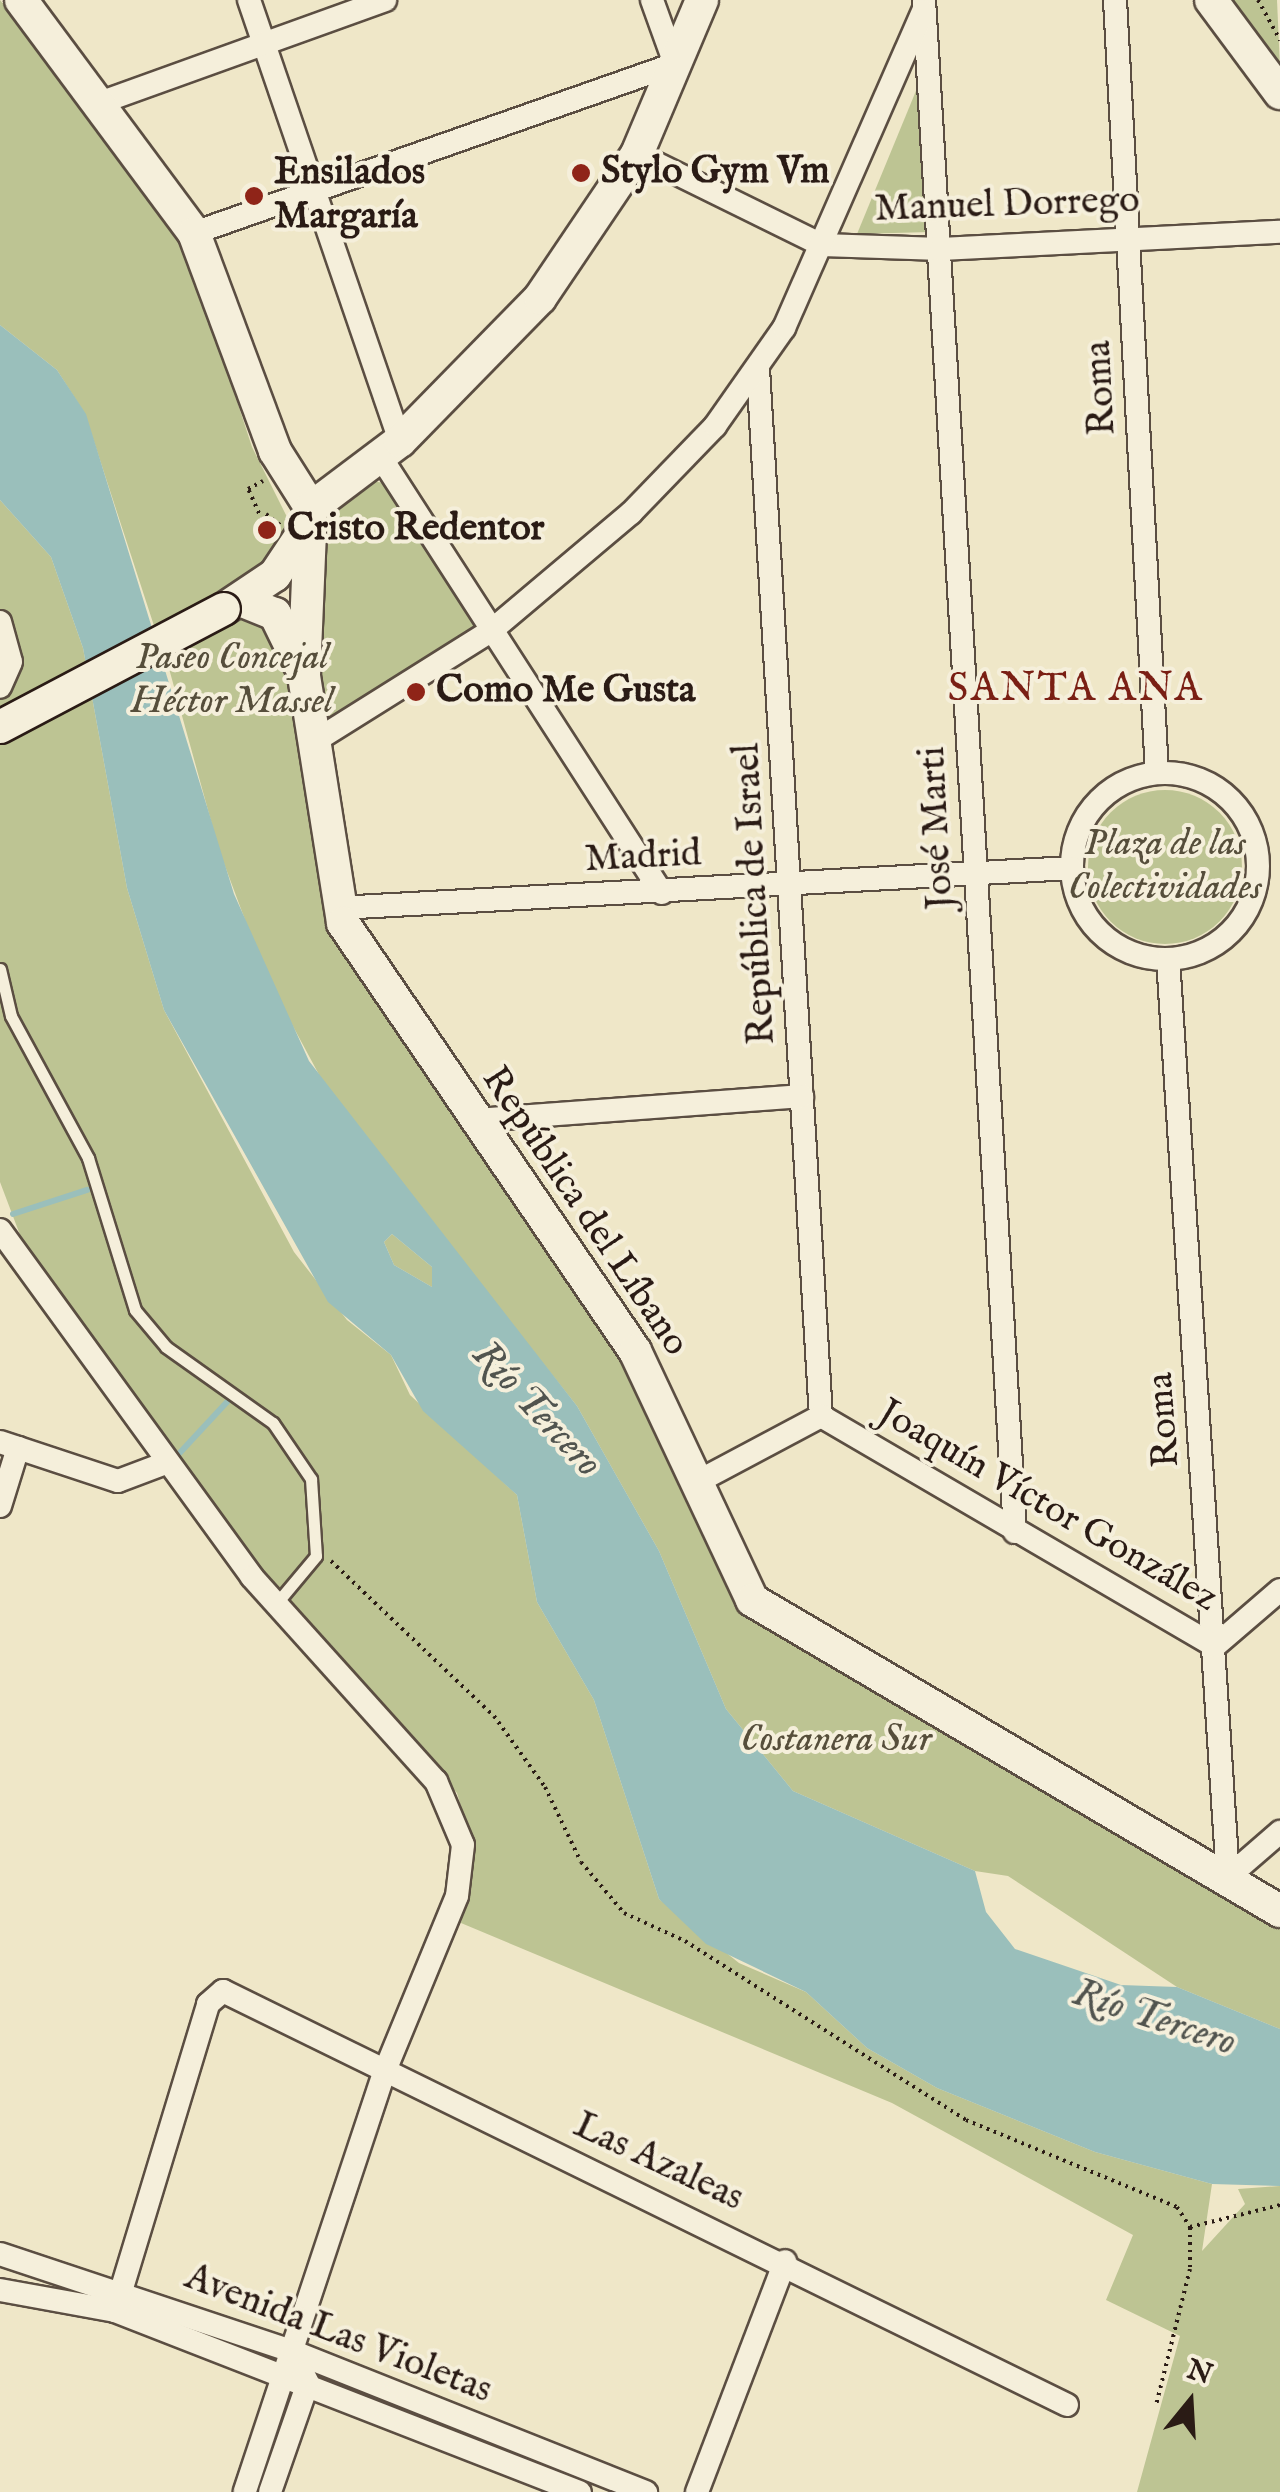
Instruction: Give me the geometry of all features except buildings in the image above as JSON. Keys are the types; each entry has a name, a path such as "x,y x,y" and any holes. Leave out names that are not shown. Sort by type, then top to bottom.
{"main road":[{"path":"20,0 102,102 194,233 274,451 311,508"},
{"path":"0,727 232,604 290,558 311,508 390,448 540,298 637,154 702,0"},
{"path":"1211,0 1280,93"},
{"name":"República del Líbano","path":"311,508 304,676 338,908 635,1350 695,1483 769,1617 1228,1877 1280,1911"},
{"path":"232,604 275,614 304,676"}],"street":[{"path":"249,0 315,190 390,448 492,630 662,893"},
{"path":"102,102 385,0"},
{"path":"194,233 675,64 652,0"},
{"name":"Roma","path":"1115,0 1158,773"},
{"path":"312,742 492,630 666,478 758,369 822,244 924,4"},
{"name":"José Marti","path":"924,4 1016,1532"},
{"name":"Manuel Dorrego","path":"637,154 822,244 941,249 1280,232"},
{"name":"República de Israel","path":"758,369 793,885 821,1416"},
{"path":"0,622 11,662 0,687"},
{"path":"1158,773 1226,795 1269,858 1238,925 1199,952 1168,958 1132,953 1096,928 1072,868 1079,829 1103,796 1158,773"},
{"name":"Madrid","path":"338,908 1072,868"},
{"name":"Roma","path":"1168,958 1228,1877"},
{"path":"477,1120 802,1096"},
{"path":"0,1211 0,1230 166,1463 275,1606 445,1794 462,1845 457,1896 384,2073 296,2370 270,2492"},
{"path":"695,1483 821,1416"},
{"name":"Joaquín Víctor González","path":"821,1416 1215,1646 1280,1590"},
{"path":"0,1506 9,1445 118,1481 166,1463"},
{"path":"1228,1877 1280,1832"},
{"name":"Las Azaleas","path":"117,2300 217,1993 785,2261 1067,2405"},
{"name":"Avenida Las Violetas","path":"0,2254 296,2370 580,2492"},
{"path":"698,2492 785,2261"},
{"name":"Avenida Las Violetas","path":"0,2290 117,2300"},
{"path":"245,2492 296,2370"},
{"name":"Avenida Las Violetas","path":"296,2370 646,2492"}],"lane":[{"path":"0,968 11,1016 88,1158 135,1310 166,1347 243,1397 290,1442 311,1479 318,1546 314,1564 275,1606"}],"path":[{"path":"1258,0 1280,40"},
{"path":"263,481 248,489 264,517 282,533"},
{"path":"318,1546 494,1716 546,1787 581,1862 624,1912 685,1941 966,2120 1177,2207 1190,2227 1190,2269 1156,2405"},
{"path":"1190,2227 1280,2205"}],"green space":[{"path":"0,0 185,242 252,447 290,523 277,557 157,635 85,414 57,370 0,325"},
{"path":"1229,0 1277,0 1280,68"},
{"path":"918,86 930,232 857,234"},
{"path":"373,481 389,484 475,627 327,720 318,645 324,516"},
{"path":"0,500 51,557 83,648 127,888 164,1010 294,1252 347,1320 391,1355 410,1395 517,1495 537,1602 594,1700 659,1899 739,1963 806,1992 867,2048 937,2088 1095,2152 1212,2184 1202,2251 1245,2204 1238,2189 1280,2186 1280,2492 1137,2492 1180,2336 1106,2300 1133,2235 892,2103 461,1923 474,1851 457,1793 283,1597 28,1256 0,1182"},
{"name":"Costanera Sur","path":"226,614 259,619 288,671 325,914 618,1345 747,1616 1072,1797 1280,1927 1280,2029 1177,1987 1008,1876 975,1871 793,1791 726,1709 659,1551 577,1406 331,1097 266,976 219,850 165,654"},
{"name":"Plaza de las Colectividades","path":"1165,790 1195,796 1220,812 1236,837 1242,867 1236,897 1220,922 1195,938 1165,944 1135,938 1110,922 1094,897 1088,867 1094,837 1110,812 1135,796"},
{"path":"392,1234 432,1267 432,1287 394,1265 384,1242"}],"water":[{"name":"Río Tercero","path":"0,325 57,370 86,414 234,894 309,1061 577,1406 659,1551 726,1709 793,1791 975,1871 986,1912 1015,1949 1121,1985 1177,1987 1280,2029 1280,2186 1212,2184 1095,2152 937,2088 867,2048 806,1992 706,1944 659,1899 594,1700 537,1602 517,1495 423,1411 391,1355 328,1302 164,1010 127,888 83,648 51,557 0,500","holes":["392,1234 432,1267 432,1287 394,1265 384,1242"]}],"waterway":[{"path":"13,1214 87,1190"},
{"path":"175,1458 227,1402"}],"place":[{"name":"Stylo Gym Vm","path":"581,173"},
{"name":"Ensilados Margaría","path":"254,196"},
{"name":"Cristo Redentor","path":"267,530"},
{"name":"Como Me Gusta","path":"416,692"}],"district":[{"name":"SANTA ANA","path":"1076,690"}],"park label":[{"name":"Paseo Concejal Héctor Massel","path":"232,681"}]}
